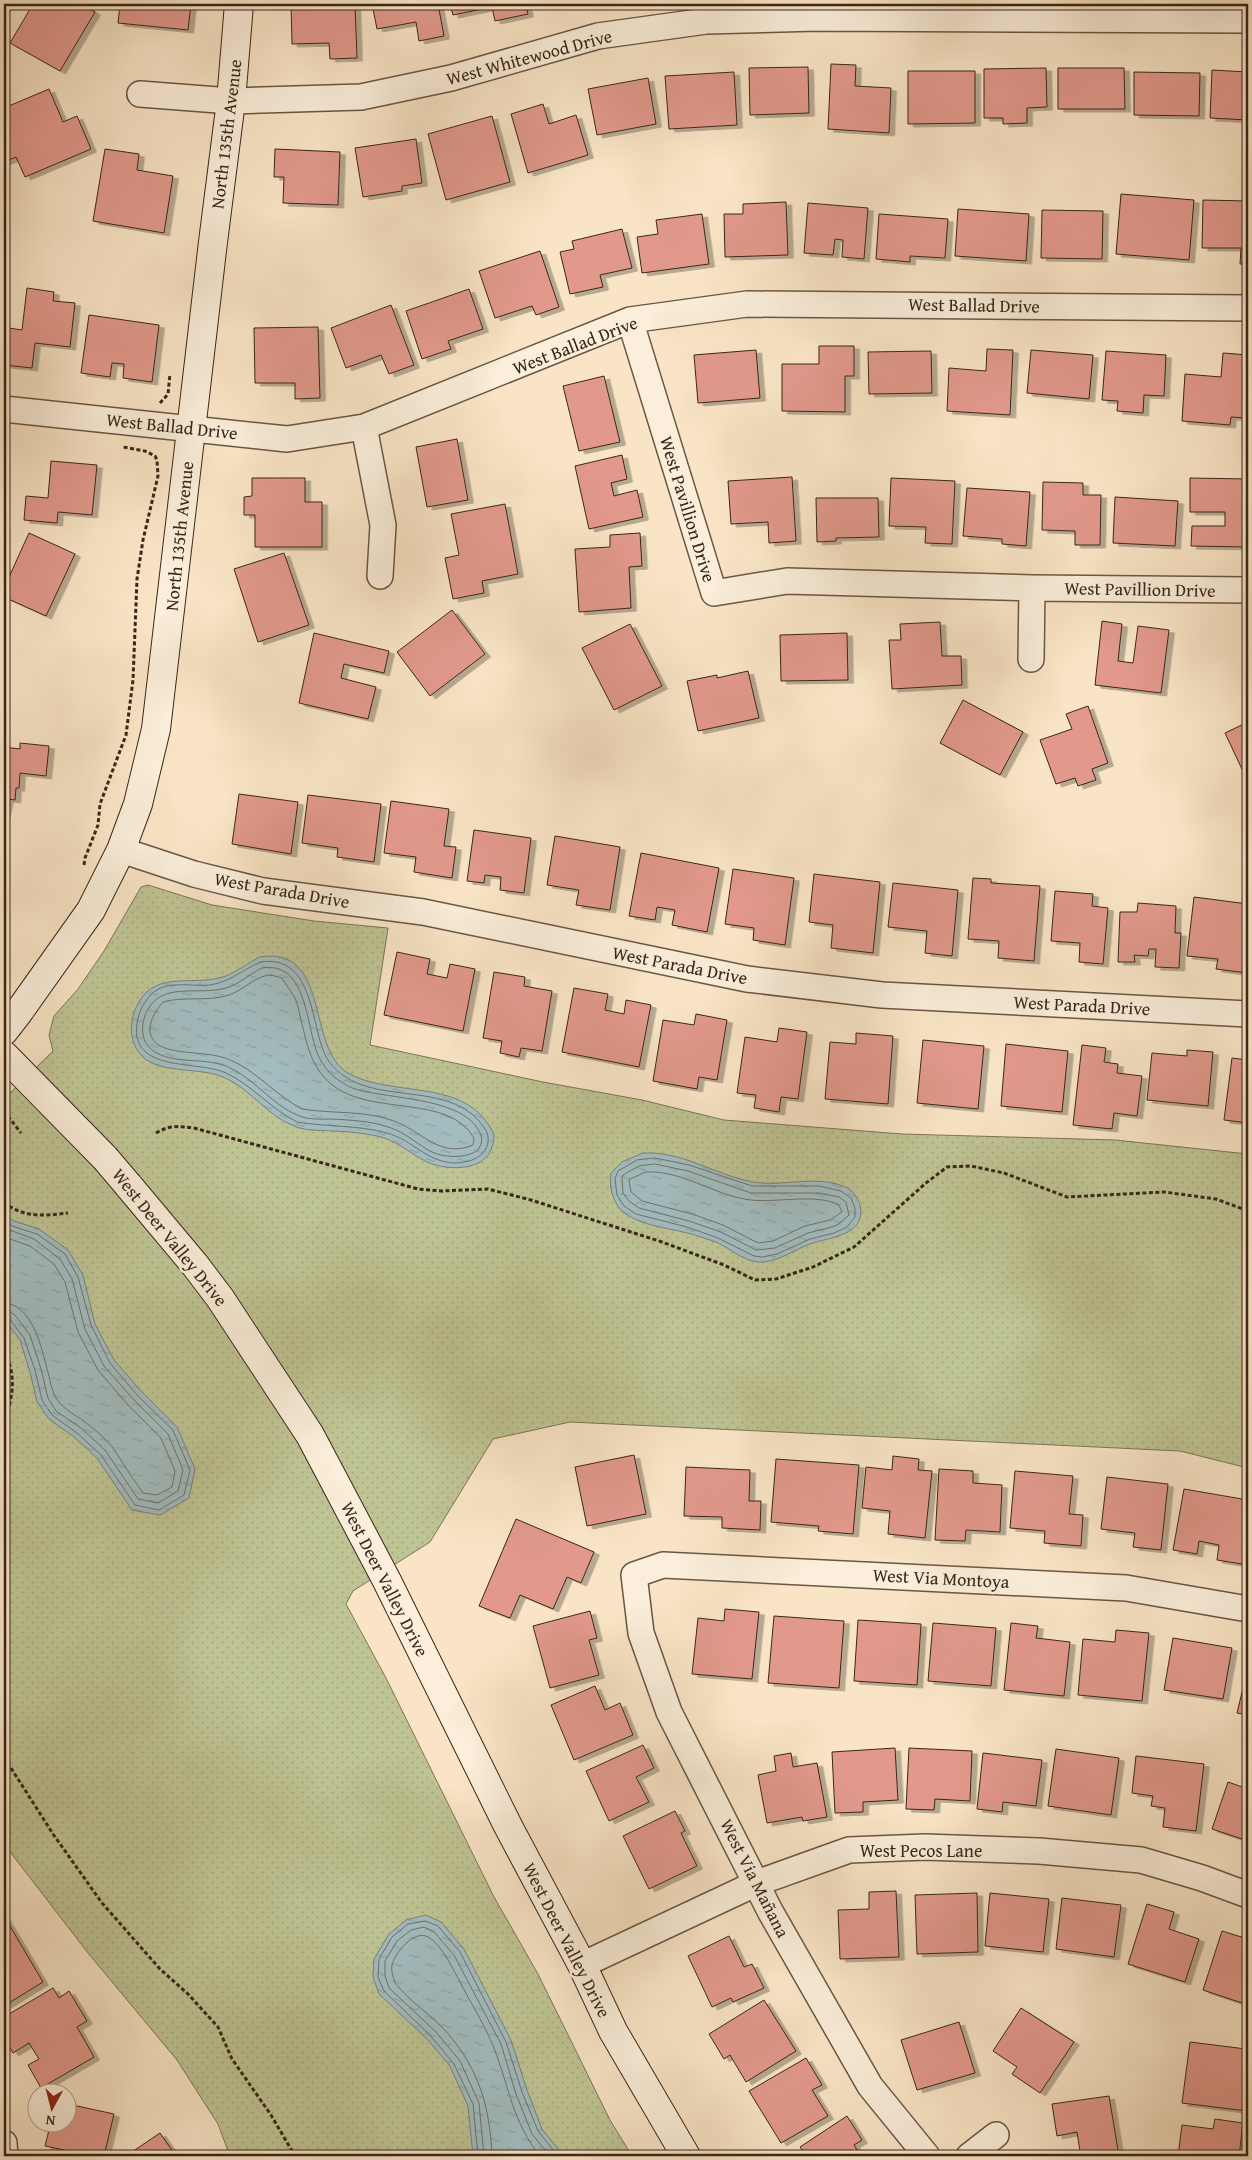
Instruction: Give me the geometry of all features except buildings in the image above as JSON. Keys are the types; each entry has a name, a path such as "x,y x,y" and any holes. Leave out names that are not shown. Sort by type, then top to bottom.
{"street":[{"name":"North 135th Avenue","path":"4,1031 91,910 121,850 138,804 156,729 231,101 238,4"},
{"name":"West Whitewood Drive","path":"140,94 231,101 361,97 451,78 598,36 706,21 817,18 1248,20"},
{"name":"West Ballad Drive","path":"4,409 287,439 364,427 630,320 747,304 1248,308"},
{"name":"West Pavillion Drive","path":"630,320 714,593 787,581 1032,588 1248,590"},
{"path":"364,427 383,525 380,576"},
{"path":"1031,659 1032,588"},
{"name":"West Parada Drive","path":"121,850 194,874 263,891 423,912 747,979 882,995 1248,1014"},
{"name":"West Deer Valley Drive","path":"4,1055 105,1158 160,1221 220,1298 310,1435 387,1581 504,1818 582,1965 613,2031 686,2156"},
{"name":"West Via Montoya","path":"634,1575 663,1565 1023,1582 1126,1588 1248,1609"},
{"name":"West Via Mañana","path":"634,1575 641,1633 669,1712 757,1882 770,1911 870,2086 928,2156"},
{"name":"West Pecos Lane","path":"582,1965 757,1882 849,1850 925,1846 1039,1851 1141,1860 1202,1878 1248,1895"},
{"path":"969,2156 996,2135"},
{"path":"4,2143 5,2156"}],"path":[{"path":"159,404 168,394 170,374"},
{"path":"84,869 85,858 98,825 100,804 126,734 133,680 137,579 143,540 158,476 158,460 151,453 116,446"},
{"path":"4,1111 21,1133"},
{"path":"156,1133 165,1127 194,1128 418,1189 441,1191 488,1189 531,1200 662,1242 724,1265 755,1280 776,1279 813,1267 854,1247 926,1183 947,1167 971,1166 1004,1173 1067,1197 1164,1192 1216,1199 1248,1212"},
{"path":"4,1202 14,1211 44,1217 68,1212"},
{"path":"4,1351 13,1375 13,1385 11,1403 4,1422"},
{"path":"4,1757 53,1834 102,1903 160,1969 188,1994 218,2027 232,2059 271,2115 295,2156"}],"green space":[{"path":"148,885 212,905 314,921 388,928 370,1045 543,1082 642,1100 724,1120 902,1134 1115,1140 1248,1154 1248,1468 1180,1451 570,1422 493,1439 430,1542 353,1591 346,1604 386,1678 494,1897 538,1974 610,2120 632,2156 230,2156 218,2124 177,2060 88,1953 4,1844 4,1099 53,1051 49,1035 54,1016 78,989 104,951 141,887"}],"water":[{"path":"260,957 282,958 298,967 308,982 327,1043 335,1061 348,1073 383,1085 442,1094 460,1100 475,1110 492,1131 494,1136 493,1143 488,1155 477,1164 470,1166 454,1168 438,1166 425,1161 396,1143 377,1136 354,1132 298,1128 275,1116 242,1088 223,1077 160,1066 143,1057 135,1047 131,1028 133,1016 142,997 151,989 173,982 210,980 223,977"},
{"path":"643,1153 658,1153 685,1159 739,1179 753,1182 821,1181 843,1186 852,1191 856,1196 860,1205 861,1215 858,1223 845,1234 810,1244 776,1259 764,1262 751,1261 716,1242 689,1233 636,1220 620,1209 612,1192 610,1183 611,1173 622,1162"},
{"path":"4,1215 14,1221 39,1229 68,1250 83,1275 95,1324 114,1360 142,1392 177,1427 195,1469 189,1498 160,1515 132,1510 97,1458 74,1437 49,1419 37,1402 20,1340 4,1319"},
{"path":"426,1915 441,1922 464,1949 511,2040 542,2129 564,2156 473,2156 468,2106 450,2066 427,2039 379,1994 373,1977 374,1959 389,1934 406,1920"}]}
